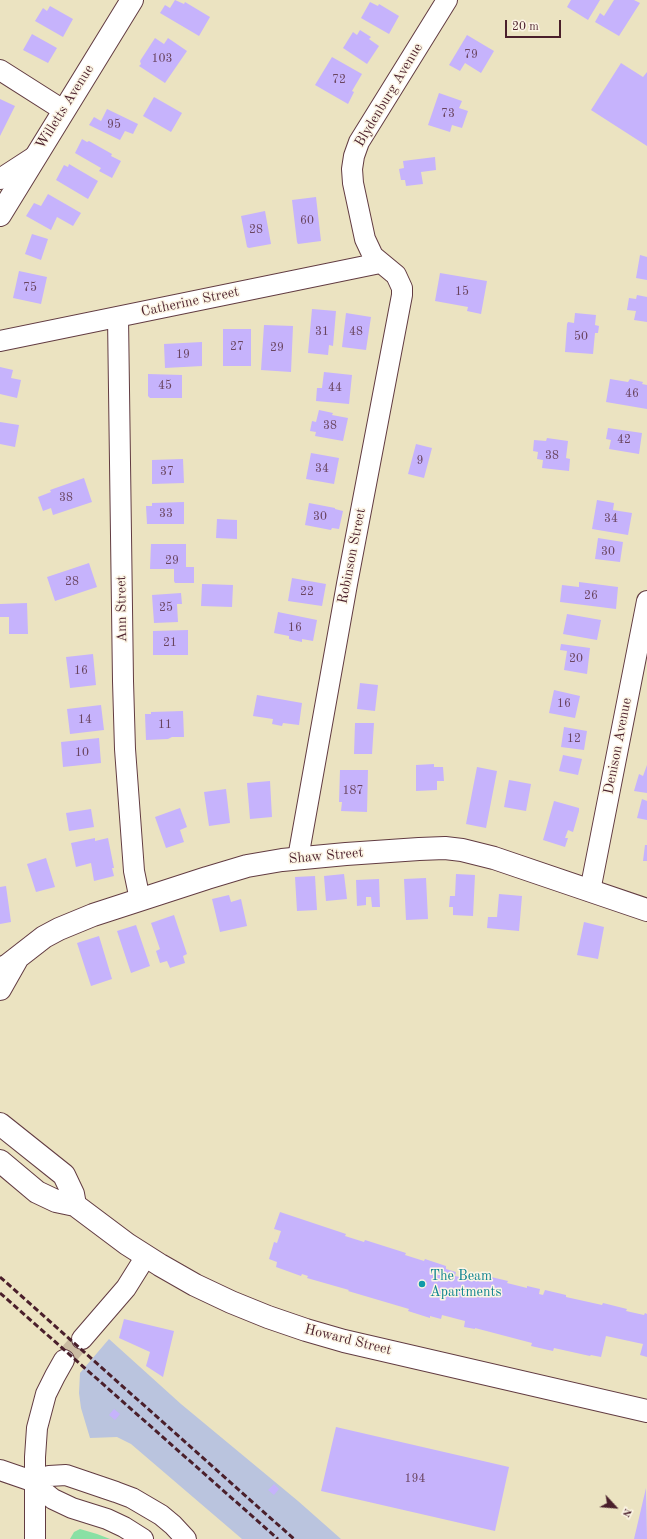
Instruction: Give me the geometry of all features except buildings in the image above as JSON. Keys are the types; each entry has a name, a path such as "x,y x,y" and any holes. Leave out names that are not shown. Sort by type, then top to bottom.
{"main road":[{"name":"Willetts Avenue","path":"0,215 63,110 132,0"},
{"name":"Shaw Street","path":"0,989 8,964 59,929 81,919 247,866 298,858 405,849 450,849 494,858 647,910"},
{"path":"0,1124 64,1175 73,1194 75,1205"},
{"name":"Howard Street","path":"0,1161 42,1194 56,1201 75,1205 146,1256 195,1285 231,1302 306,1330 647,1411"}],"street":[{"name":"Blydenburg Avenue","path":"380,263 373,256 365,239 353,183 352,169 354,156 362,136 447,0"},
{"path":"0,70 63,110"},
{"path":"0,180 34,158"},
{"name":"Catherine Street","path":"0,341 380,263"},
{"name":"Robinson Street","path":"298,858 348,576 402,295 402,288 396,275 392,270 380,263"},
{"name":"Ann Street","path":"118,317 125,742 134,871 140,900"},
{"name":"Denison Avenue","path":"590,891 647,600"},
{"path":"82,1339 126,1288 146,1256"},
{"path":"35,1539 35,1457 37,1428 46,1394 64,1360"},
{"path":"0,1470 35,1482 43,1491 54,1499 124,1527 143,1539"},
{"path":"35,1482 49,1476 66,1475 132,1498 156,1512 173,1525 186,1539"}],"shaded area":[{"path":"109,1339 181,1404 298,1501 341,1539 242,1539 131,1444 117,1437 90,1438 81,1408 79,1393 80,1373"}],"green space":[{"path":"80,1529 110,1539 70,1539 74,1532"}],"tunnel":[{"path":"64,1360 82,1339"}],"railway":[{"path":"0,1277 294,1539"},
{"path":"0,1293 278,1539"}],"place":[{"name":"The Beam Apartments","path":"422,1284"}]}
